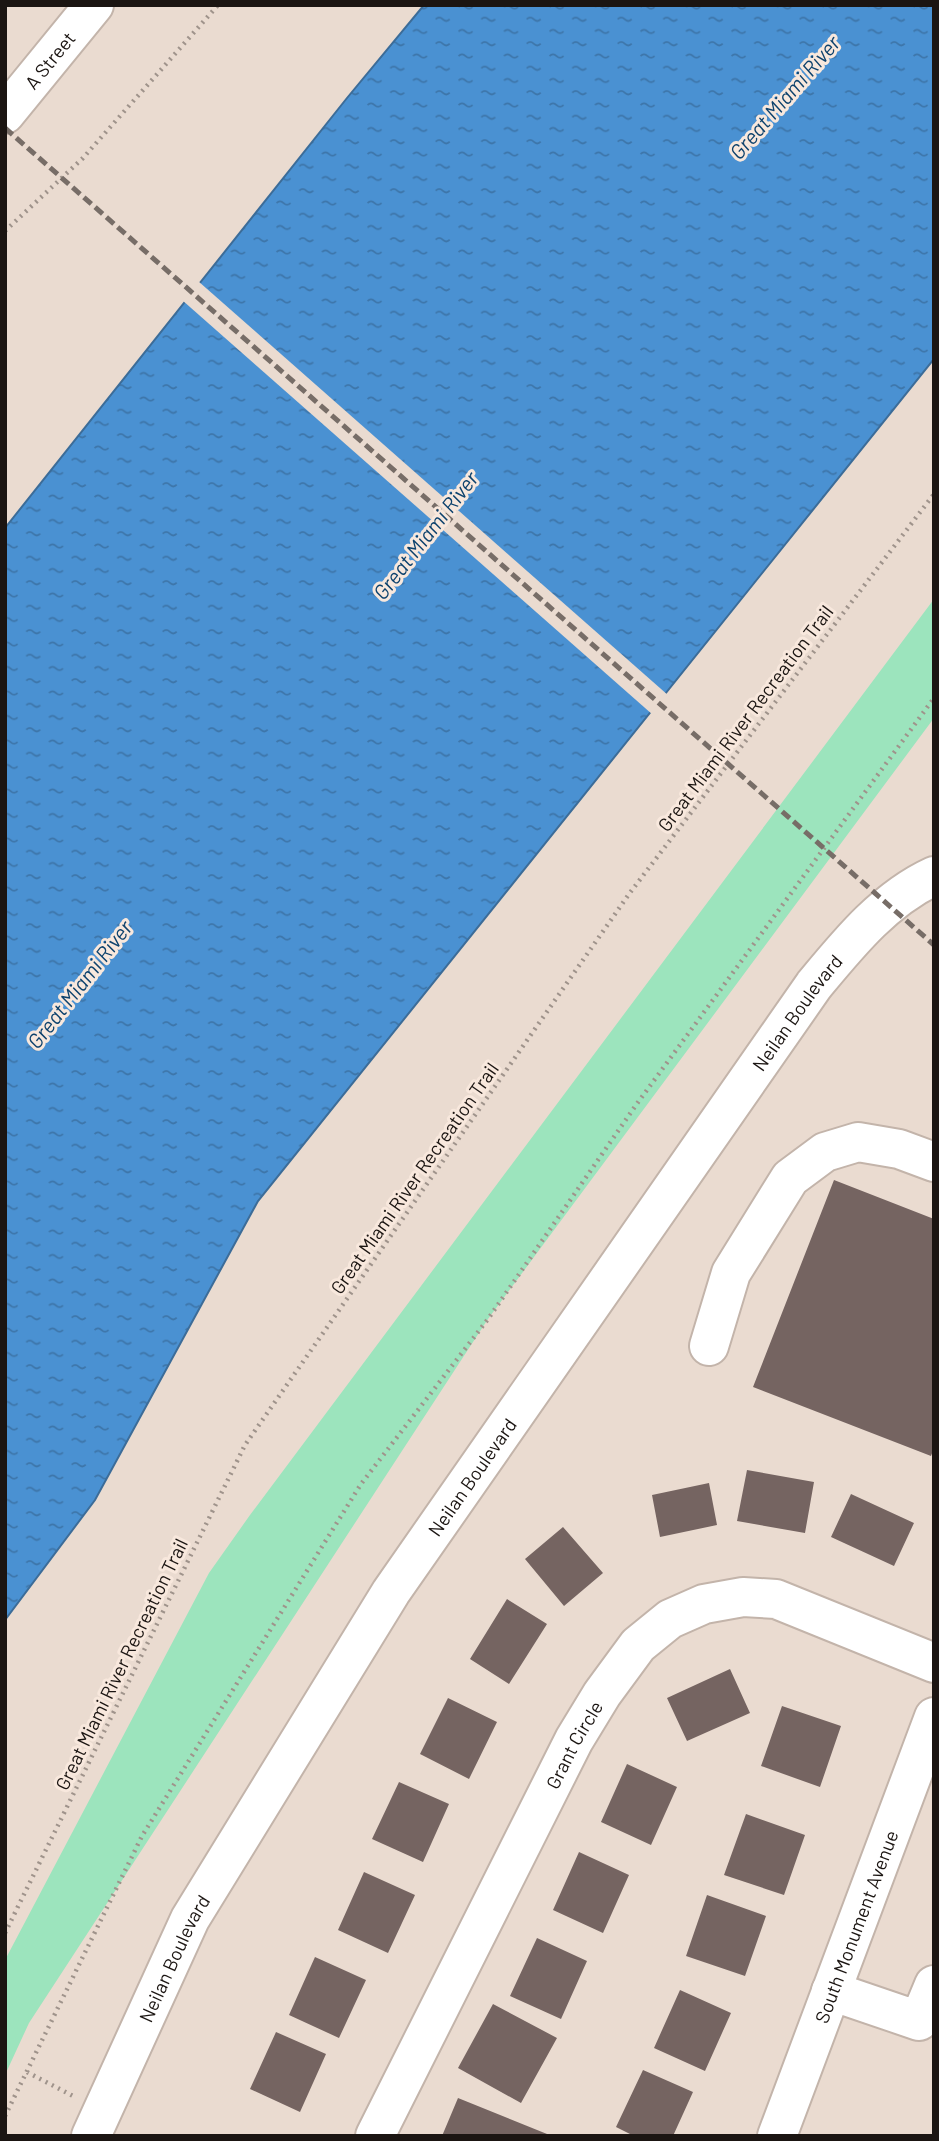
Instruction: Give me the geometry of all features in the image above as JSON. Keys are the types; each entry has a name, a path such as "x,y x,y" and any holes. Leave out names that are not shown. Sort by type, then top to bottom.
{"street":[{"name":"A Street","path":"8,102 94,5"},
{"name":"Neilan Boulevard","path":"97,2123 190,1919 391,1592 814,985 859,931 916,884 934,876"},
{"path":"709,1346 730,1272 790,1178 825,1152 858,1142 899,1149 934,1162"},
{"name":"Grant Circle","path":"374,2136 574,1740 602,1694 638,1645 670,1619 704,1604 743,1597 776,1599 934,1663"},
{"name":"South Monument Avenue","path":"777,2136 831,1991 920,1796 934,1717"},
{"path":"831,1991 919,2021 934,1985"}],"path":[{"path":"5,231 83,158 218,5"},
{"name":"Great Miami River Recreation Trail","path":"5,1933 245,1445 629,894 934,494"},
{"path":"5,2116 142,1836 361,1484 488,1319 636,1105 934,698"},
{"path":"27,2072 97,2123"}],"green space":[{"path":"934,599 934,718 488,1319 29,2023 5,2075 5,1960 209,1573"}],"water":[{"name":"Great Miami River","path":"424,5 934,5 934,359 258,1201 95,1500 5,1620 5,528"}],"pier":[{"path":"198,281 669,696 653,715 182,300"}],"building":[{"path":"834,1180 934,1219 934,1448 931,1456 753,1387"},
{"path":"747,1470 814,1482 805,1533 737,1521"},
{"path":"709,1483 717,1525 660,1537 652,1495"},
{"path":"851,1494 914,1523 894,1566 831,1537"},
{"path":"563,1527 603,1573 564,1606 525,1559"},
{"path":"507,1599 547,1624 509,1684 470,1659"},
{"path":"730,1669 750,1713 687,1741 667,1698"},
{"path":"448,1698 497,1722 469,1779 420,1754"},
{"path":"782,1706 841,1726 820,1787 761,1766"},
{"path":"627,1764 677,1787 651,1845 601,1822"},
{"path":"399,1782 449,1804 423,1862 372,1839"},
{"path":"746,1814 805,1835 784,1895 724,1875"},
{"path":"579,1852 629,1875 603,1933 553,1910"},
{"path":"364,1872 415,1895 388,1953 338,1930"},
{"path":"707,1895 766,1916 745,1976 686,1956"},
{"path":"537,1938 587,1961 561,2019 510,1996"},
{"path":"315,1957 366,1980 339,2038 289,2015"},
{"path":"680,1990 731,2013 705,2071 654,2048"},
{"path":"493,2004 557,2038 521,2103 458,2068"},
{"path":"276,2032 326,2054 300,2112 250,2089"},
{"path":"643,2070 693,2092 673,2136 634,2136 616,2127"},
{"path":"458,2098 552,2136 442,2136"}],"railway":[{"path":"5,128 934,945"}]}
